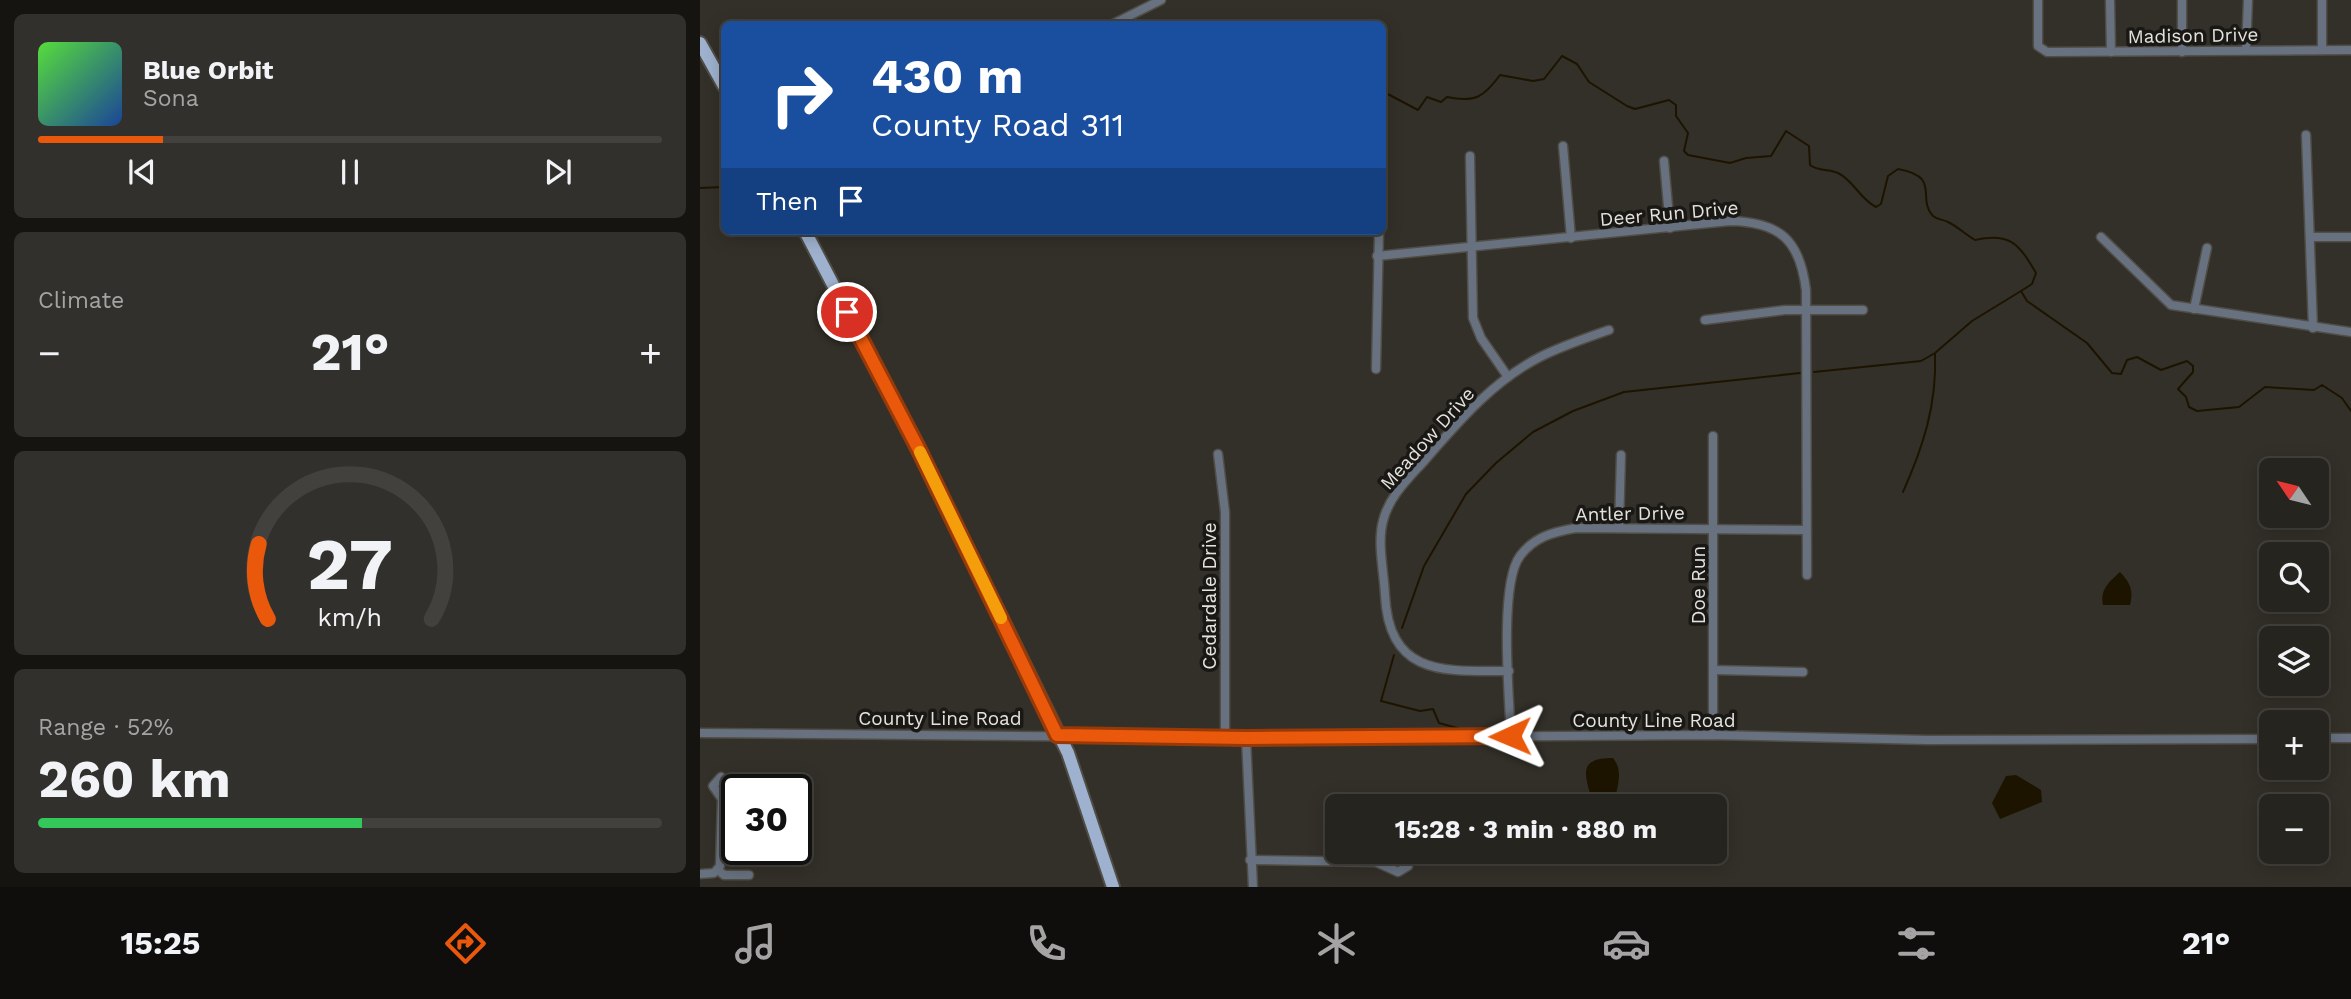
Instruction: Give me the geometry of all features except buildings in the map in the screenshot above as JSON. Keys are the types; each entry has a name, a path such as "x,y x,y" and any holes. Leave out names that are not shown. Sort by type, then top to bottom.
{"main road":[{"path":"700,43 721,81"},
{"path":"807,235 918,448 1077,775 1113,887"}],"street":[{"path":"1119,21 1161,0"},
{"name":"Madison Drive","path":"2038,0 2038,46 2047,52 2351,50"},
{"path":"2110,0 2110,52"},
{"path":"2182,0 2182,52"},
{"path":"2246,50 2248,0"},
{"path":"2322,0 2322,50"},
{"path":"2306,135 2313,328"},
{"path":"1563,146 1571,238"},
{"path":"1470,156 1473,318 1481,338 1508,377"},
{"path":"1664,161 1670,228"},
{"name":"Deer Run Drive","path":"1377,256 1749,222 1772,228 1791,243 1800,257 1806,309 1807,575"},
{"path":"1376,369 1379,235"},
{"path":"2101,237 2163,300 2194,309 2351,332"},
{"path":"2310,237 2351,237"},
{"path":"2194,309 2207,248"},
{"path":"1705,320 1806,309 1863,310"},
{"name":"Meadow Drive","path":"1509,671 1437,670 1411,657 1397,643 1386,611 1381,528 1390,503 1403,485 1465,414 1508,377 1538,358 1609,330"},
{"name":"Doe Run","path":"1713,436 1713,735"},
{"name":"Cedardale Drive","path":"1218,454 1225,512 1225,738"},
{"path":"1619,528 1621,454"},
{"name":"Antler Drive","path":"1510,736 1508,584 1519,557 1531,544 1552,532 1619,528 1806,530"},
{"path":"1714,670 1803,672"},
{"name":"County Line Road","path":"700,733 1225,738 1713,735 1927,740 2259,738"},
{"path":"1246,738 1253,887"},
{"path":"2329,738 2351,738"},
{"path":"718,870 721,860"},
{"path":"1250,860 1325,861"},
{"path":"1379,864 1390,871 1402,871 1408,864"},
{"path":"700,874 718,870"},
{"path":"718,870 724,875 749,875"}],"shaded area":[{"path":"2120,572 2130,587 2130,605 2103,605 2104,590"},
{"path":"1613,758 1616,762 1619,780 1616,794 1590,794 1587,768 1595,760"},
{"path":"2016,775 2041,790 2042,802 2000,819 1992,803 2006,776"}],"waterway":[{"path":"1386,93 1418,110 1427,97 1441,102 1447,97 1465,99 1478,96 1489,89 1500,75 1533,81 1544,79 1562,56 1577,64 1589,82 1627,106 1635,109 1669,100 1676,105 1676,116 1688,133 1684,151 1688,155 1730,163 1746,158 1771,156 1786,131 1809,146 1810,165 1844,176 1876,207 1881,204 1888,176 1898,169 1920,177 1926,189 1928,209 1933,216 1946,221 1975,240 2005,239 2024,254 2036,273 2032,284 2021,291 2027,301 2087,343 2112,373 2121,374 2127,360 2137,357 2161,370 2187,361 2193,366 2193,372 2178,389 2186,397 2189,407 2197,411 2239,407 2265,387 2314,390 2322,385 2342,398 2351,411"},
{"path":"700,188 721,187"},
{"path":"1814,372 1921,361 1935,353 1972,321 2021,291"},
{"path":"1903,492 1917,459 1931,408 1935,354"},
{"path":"1402,628 1424,566 1466,494 1496,463 1533,432 1573,411 1624,392 1800,373"},
{"path":"1394,655 1381,701 1420,711 1433,709 1439,723 1464,730"}],"slow traffic":[{"path":"920,452 1001,618"}],"route":[{"path":"847,312 918,448 1057,735 1246,738 1510,736"}]}
